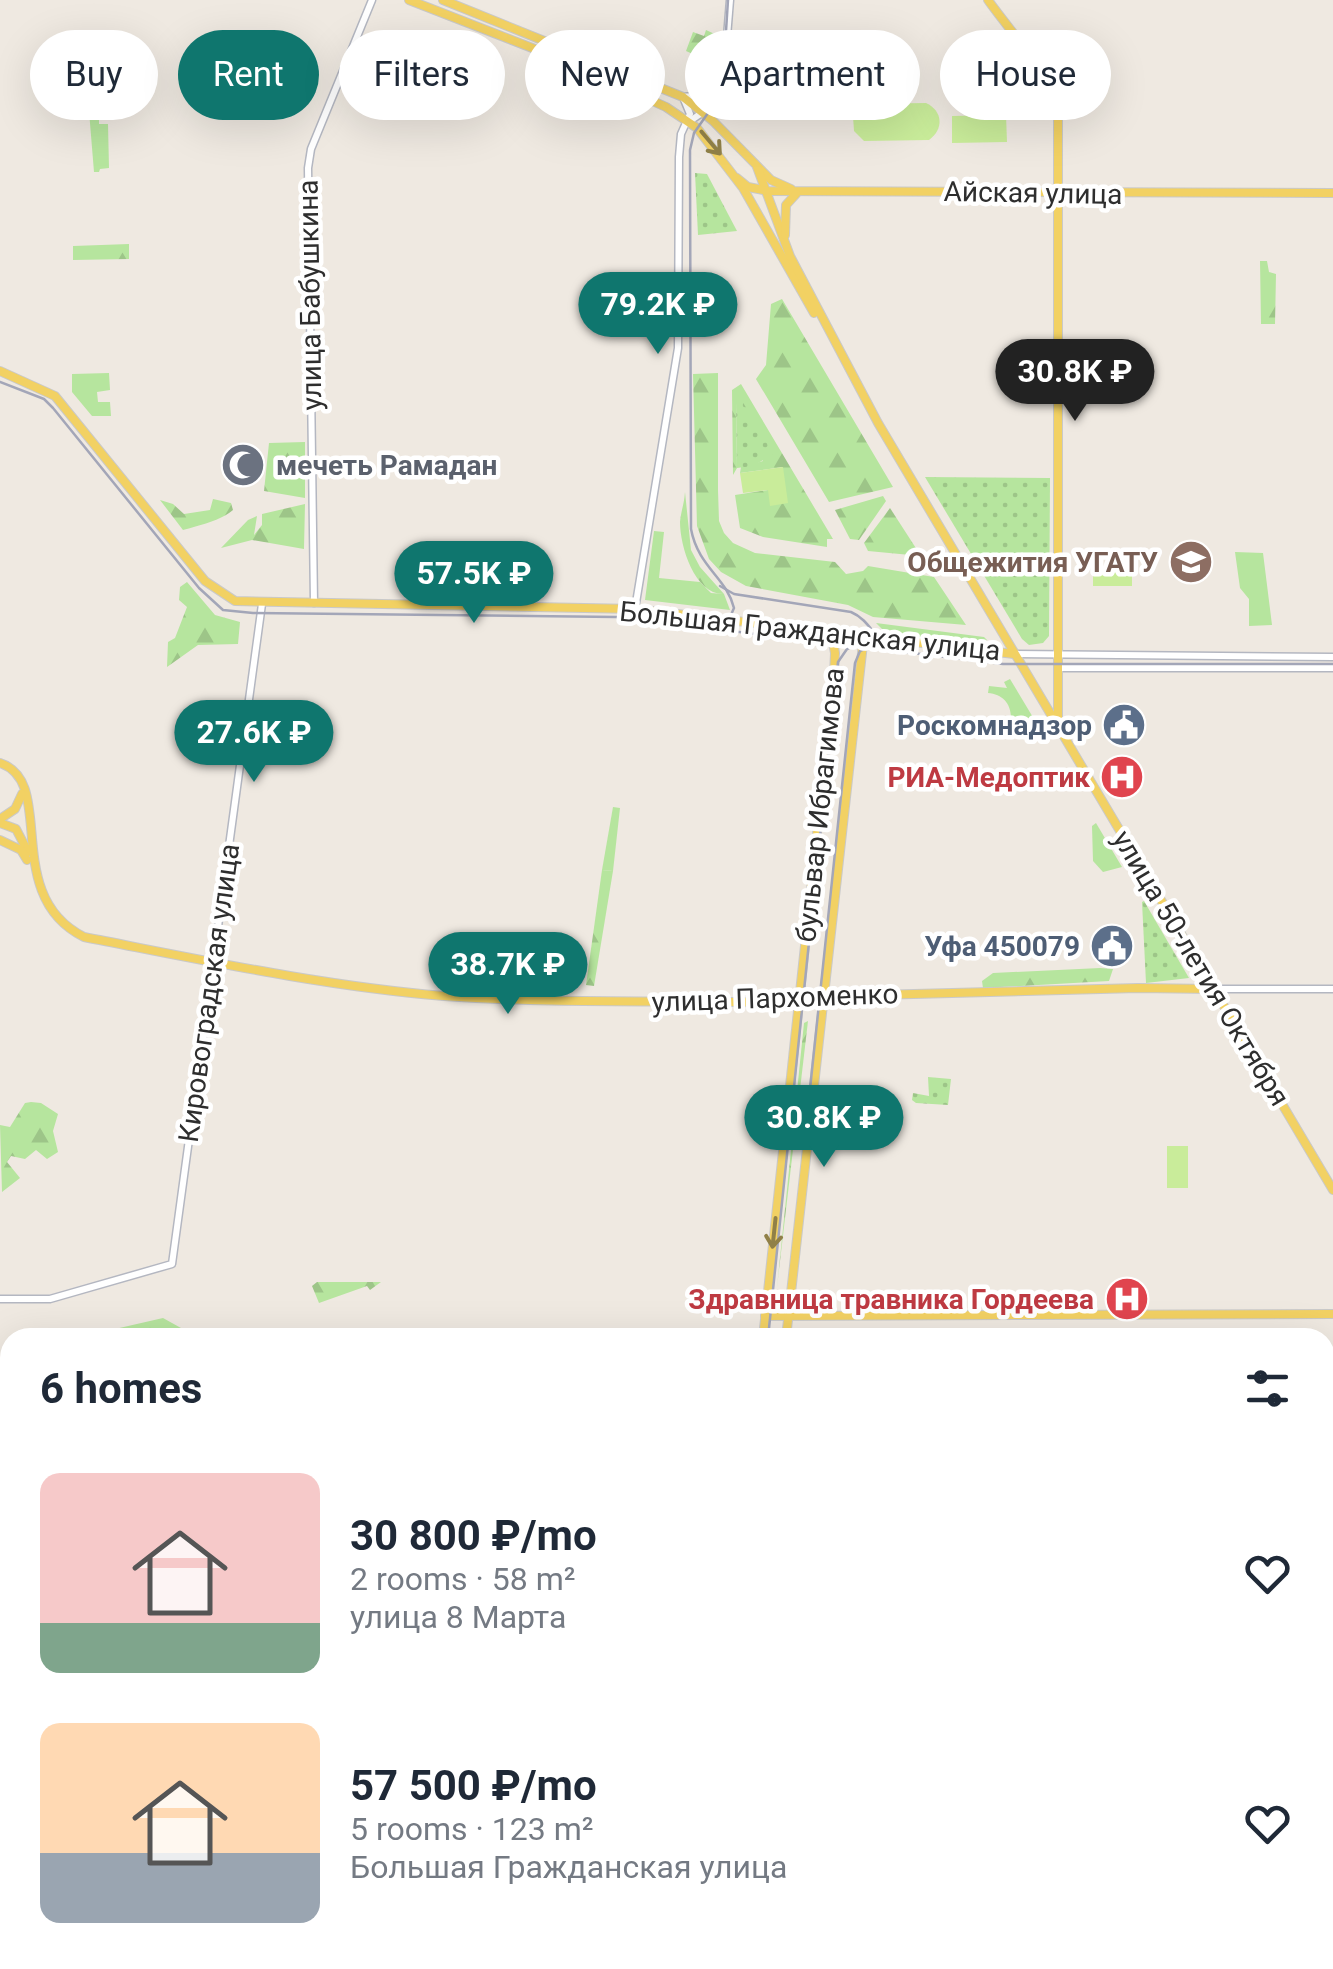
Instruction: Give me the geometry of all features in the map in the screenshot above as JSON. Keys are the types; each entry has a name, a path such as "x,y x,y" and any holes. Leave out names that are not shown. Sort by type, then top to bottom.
{"main road":[{"path":"410,0 431,4 525,44"},
{"name":"улица 50-летия Октября","path":"443,0 525,33"},
{"path":"991,3 1057,105 1058,728"},
{"name":"улица 50-летия Октября","path":"665,89 684,97"},
{"path":"665,106 706,136 730,168 839,352"},
{"name":"улица 50-летия Октября","path":"711,120 777,184 800,192"},
{"path":"730,168 738,157 754,164"},
{"name":"улица 50-летия Октября","path":"754,164 768,191 785,245 839,352 930,514 1333,1190"},
{"name":"Айская улица","path":"737,178 748,187 800,192 1333,193"},
{"path":"785,245 786,205 800,192"},
{"name":"Большая Гражданская улица","path":"0,372 55,396 205,581 235,601 636,609 1014,654"},
{"name":"бульвар Ибрагимова","path":"763,1328 834,675 831,631"},
{"name":"бульвар Ибрагимова","path":"787,1328 864,635"},
{"path":"2,763 18,775 22,789 17,806 0,820 16,829 30,856"},
{"name":"улица Пархоменко","path":"22,789 30,826 32,875 44,904 72,931 84,937 350,986 446,996 598,1002 786,1003 800,997 1138,988 1214,990"},
{"path":"0,840 26,856 32,875"},
{"path":"765,1316 1333,1314"}],"street":[{"name":"улица Бабушкина","path":"314,603 308,168 311,149 372,0"},
{"path":"729,30 730,0"},
{"path":"991,3 1003,0"},
{"path":"636,609 678,348 679,157 689,108 684,97"},
{"name":"Кировоградская улица","path":"0,1298 50,1299 172,1264 262,604"},
{"name":"Большая Гражданская улица","path":"1014,654 1333,658"},
{"path":"1059,668 1333,668"},
{"name":"улица Пархоменко","path":"1214,990 1333,989"}],"green space":[{"path":"920,103 932,106 940,120 929,140 864,141 854,131 853,120 920,120"},
{"path":"90,120 99,120 99,124 108,124 109,168 94,172"},
{"path":"952,120 1006,120 1007,142 952,143"},
{"path":"695,173 707,174 737,231 698,235"},
{"path":"129,244 129,259 73,260 73,246"},
{"path":"1260,261 1267,261 1269,272 1276,274 1275,324 1261,324"},
{"path":"782,299 893,487 829,502 756,379 766,365 771,304"},
{"path":"109,373 110,390 97,392 98,402 110,402 111,416 92,416 72,392 72,374"},
{"path":"718,373 719,521 733,543 755,553 835,562 846,574 868,566 934,577 966,625 873,617 848,605 746,586 721,572 709,559 697,526 693,374"},
{"path":"741,384 833,539 827,539 827,547 763,537 740,528 735,495 768,490 783,467 740,473 741,467 763,461 736,402 737,468 733,475 732,390"},
{"path":"741,399 773,454 753,466 737,468 736,402"},
{"path":"305,442 305,498 264,491 269,443"},
{"path":"783,467 788,503 770,506 768,490 743,493 740,473"},
{"path":"925,477 1050,478 1049,636 1043,643 1029,645 1022,639"},
{"path":"685,492 691,550 724,594 705,587 686,556 680,522"},
{"path":"883,496 886,501 859,540 850,539 835,510"},
{"path":"213,499 231,503 233,510 183,530 160,500 173,504 184,514 210,510"},
{"path":"305,504 304,549 252,540 221,548 248,520 257,516 254,535 262,525 262,514"},
{"path":"890,508 921,556 868,551 864,543"},
{"path":"654,531 664,532 659,578 700,582 711,593 724,594 730,610 645,600"},
{"path":"1235,552 1263,553 1272,625 1249,626 1249,599 1240,588"},
{"path":"1093,570 1132,570 1132,586 1093,586"},
{"path":"187,582 215,615 240,622 238,644 198,645 167,667 168,642 175,638 187,607 179,600 180,587"},
{"path":"876,623 987,640 979,645 886,633"},
{"path":"1010,679 1034,719 1011,718 1005,700 988,693 989,686 1007,688 1004,682"},
{"path":"613,807 620,808 613,871 602,870"},
{"path":"1096,823 1122,867 1103,872 1093,861 1092,826"},
{"path":"602,870 613,871 594,986 586,985"},
{"path":"1144,901 1189,978 1146,983"},
{"path":"1113,969 1109,981 983,988 982,981 993,973"},
{"path":"808,1021 777,1287 804,1023"},
{"path":"928,1077 951,1079 948,1105 912,1100 913,1093 929,1096"},
{"path":"25,1103 41,1103 58,1114 53,1131 58,1152 47,1159 36,1150 25,1159 11,1156 7,1162 20,1178 2,1192 0,1125 10,1127"},
{"path":"1167,1146 1188,1146 1188,1188 1167,1188"},
{"path":"317,1282 381,1282 370,1290 367,1286 319,1303 312,1286"},
{"path":"163,1318 181,1328 119,1328"}],"tram line":[{"path":"714,629 727,624 734,608 700,553 691,529 690,150 694,133 722,93 728,0"},
{"path":"0,382 44,399 53,408 199,588 223,610 616,617 1003,664 1333,664"},
{"path":"720,586 734,594 851,612 891,649"},
{"path":"769,1328 838,662 847,649 860,643"},
{"path":"810,1089 855,663 860,651 871,646"}],"place":[{"name":"мечеть Рамадан","path":"243,465"},
{"name":"Общежития УГАТУ","path":"1191,562"},
{"name":"Роскомнадзор","path":"1124,725"},
{"name":"РИА-Медоптик","path":"1122,777"},
{"name":"Уфа 450079","path":"1112,946"},
{"name":"Здравница травника Гордеева","path":"1127,1299"}]}
